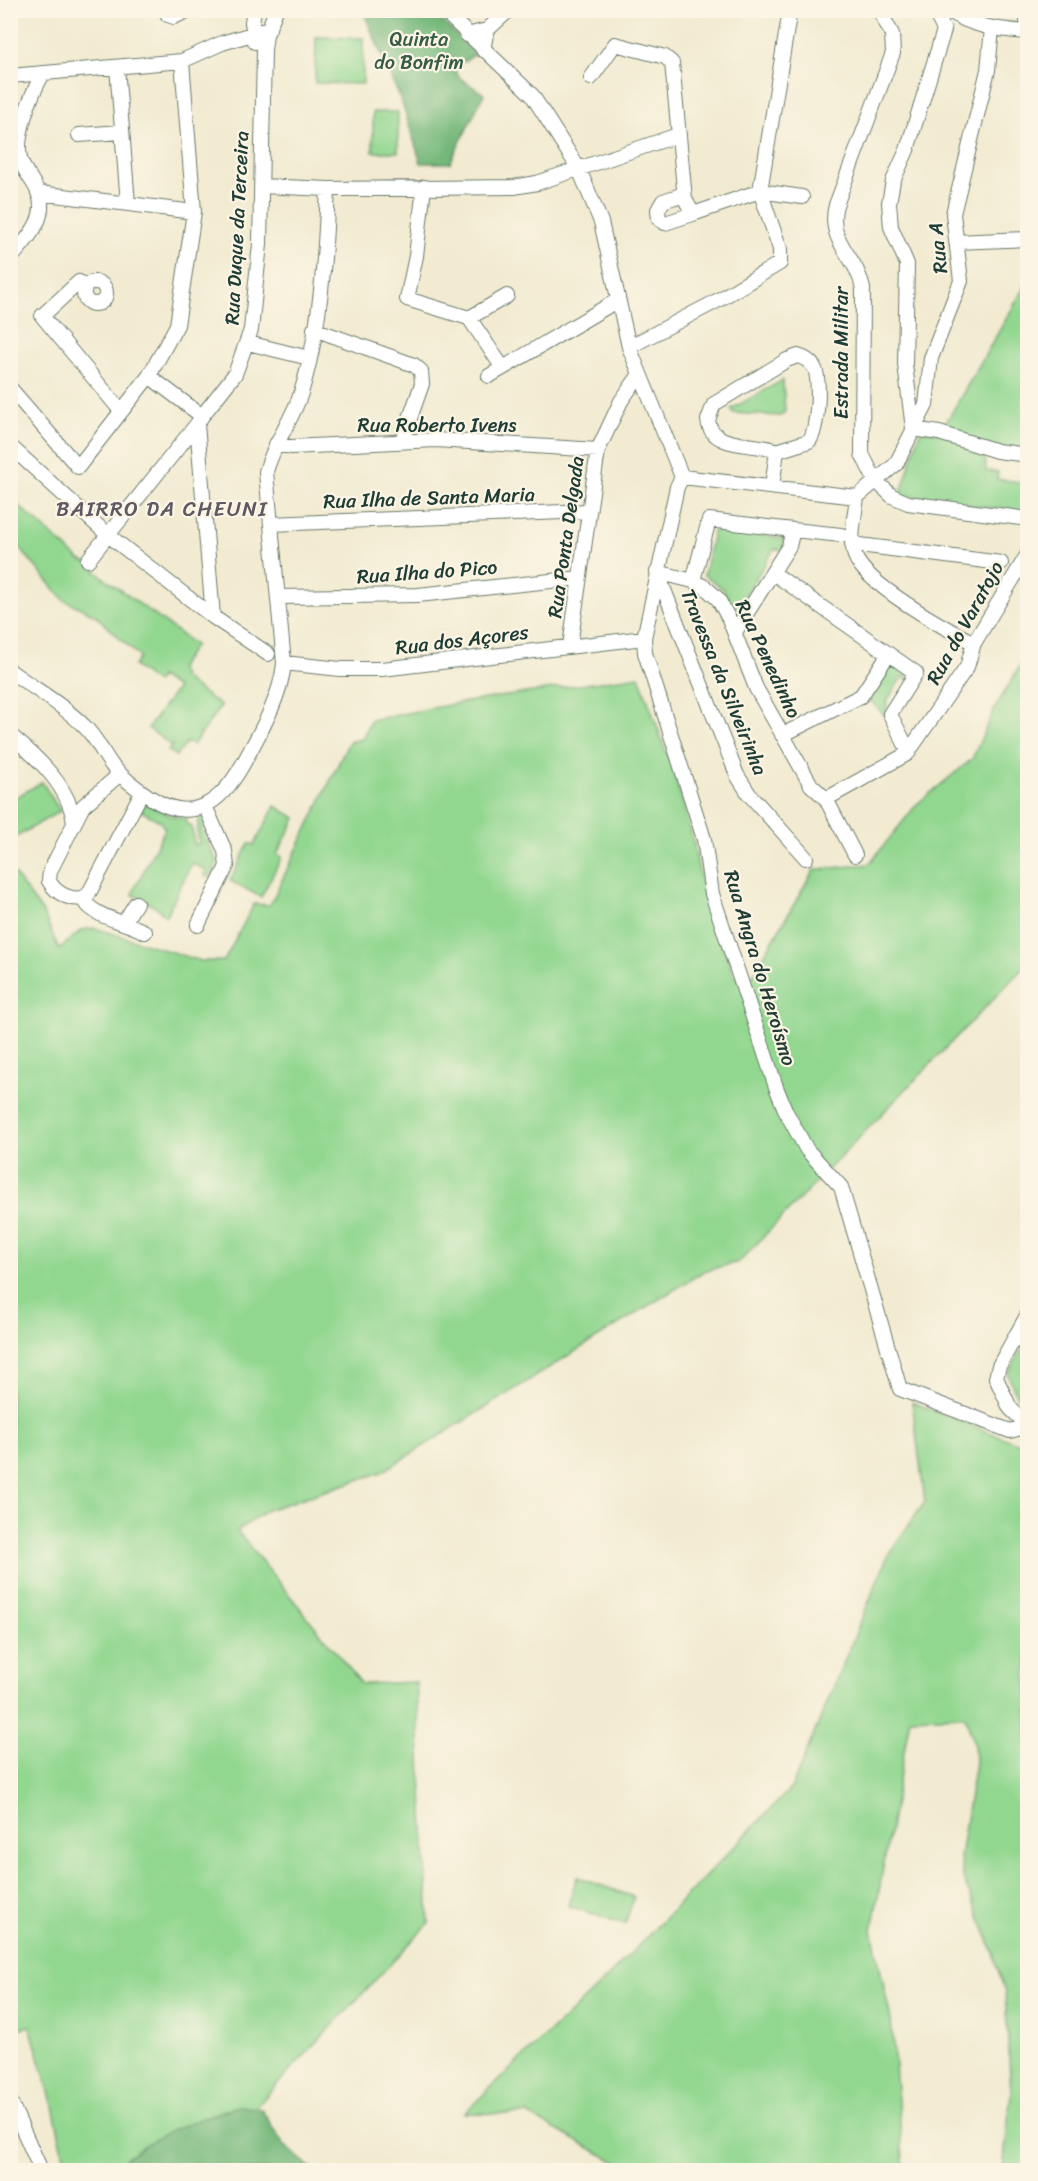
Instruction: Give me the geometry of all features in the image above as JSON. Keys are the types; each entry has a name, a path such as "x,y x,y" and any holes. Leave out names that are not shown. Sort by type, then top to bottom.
{"street":[{"path":"168,10 168,15 174,17 189,10"},
{"name":"Rua Duque da Terceira","path":"88,560 235,374 248,343 258,274 262,186 265,42 257,25 276,10"},
{"path":"443,10 532,95 579,168 599,215 629,347 682,477 857,497 852,544 855,558 863,569 880,585 948,630 974,642"},
{"path":"467,35 487,30 509,10"},
{"path":"629,347 777,268 780,263 780,249 760,191 790,10"},
{"name":"Estrada Militar","path":"879,10 892,34 893,52 836,205 833,219 835,233 857,268 863,289 860,440 864,461 875,480 892,496 908,503 1028,519"},
{"path":"934,10 944,30 907,150 893,181 889,203 891,227 907,264 905,364 913,429 939,433 997,451 1028,455"},
{"path":"949,10 966,20 992,28 1028,31 1026,10"},
{"path":"10,76 182,61 257,25"},
{"name":"Rua A","path":"857,497 896,464 926,405 931,358 961,281 952,214 988,70 992,28"},
{"path":"483,50 487,30"},
{"path":"591,78 615,44 669,59 674,67 684,194 693,214"},
{"path":"10,388 78,467 149,376 177,325 194,212 182,61"},
{"path":"117,67 128,204"},
{"path":"10,259 35,229 40,218 39,193 21,161 20,152 25,110 43,74"},
{"path":"79,135 122,132"},
{"path":"262,186 328,189 514,187 537,183 678,135"},
{"path":"424,188 416,256 406,299 470,318 503,368"},
{"path":"10,671 86,728 120,774 142,792 174,811 190,811 205,806 224,791 251,748 281,682 284,663 266,472 276,444 298,400 309,358 323,264 328,189"},
{"path":"684,194 663,201 658,210 659,219 665,223 760,191 802,197"},
{"path":"39,193 194,212"},
{"path":"956,242 1028,239"},
{"path":"86,286 79,282 42,316 121,411"},
{"path":"470,318 507,296"},
{"path":"489,376 618,300"},
{"path":"314,329 414,365 421,371 422,384 402,441"},
{"path":"248,343 309,358"},
{"path":"801,357 806,359 816,371 814,432 804,443 777,451 766,446 720,439 708,424 711,407 787,360 801,357"},
{"name":"Rua Ponta Delgada","path":"570,646 598,450 621,401 640,374"},
{"path":"149,376 200,420 213,616"},
{"name":"Rua Roberto Ivens","path":"276,444 291,447 402,441 511,443 598,450"},
{"path":"10,446 108,535 213,616 268,654"},
{"path":"772,487 777,451"},
{"name":"Rua Angra do Heroísmo","path":"682,477 677,487 644,638 648,668 704,839 712,894 776,1087 786,1112 807,1150 841,1186 900,1389 1010,1431 1028,1426"},
{"name":"Rua Ilha de Santa Maria","path":"271,524 588,511"},
{"path":"693,581 705,526 709,520 841,535"},
{"path":"735,632 789,546 793,531"},
{"path":"852,544 1001,563"},
{"name":"Rua do Varatojo","path":"826,799 909,752 967,667 974,642 1028,554"},
{"name":"Rua Penedinho","path":"657,572 693,581 718,598 735,632 756,688 811,785 826,799 855,855"},
{"name":"Travessa da Silveirinha","path":"657,572 737,775 749,794 807,858"},
{"path":"773,573 916,673 890,714 909,752"},
{"name":"Rua Ilha do Pico","path":"278,597 418,595 579,578"},
{"name":"Rua dos Açores","path":"284,663 340,669 382,669 433,665 644,638"},
{"path":"782,735 861,696 888,655"},
{"path":"10,735 41,761 69,803 74,823"},
{"path":"82,899 74,899 55,890 49,881 50,871 74,823 90,798 120,774"},
{"path":"82,899 92,887 142,792"},
{"path":"198,925 227,866 225,850 205,806"},
{"path":"82,899 91,910 116,921 125,921 145,932"},
{"path":"125,921 136,903"},
{"path":"1028,1314 1022,1331 999,1366 996,1378 1011,1408 1028,1426"},
{"path":"10,2101 41,2170"}],"green space":[{"name":"Quinta do Bonfim","path":"363,11 432,11 476,54 453,68 460,78 484,94 450,163 421,163 402,103"},
{"path":"316,37 363,38 363,84 315,83"},
{"path":"373,112 398,112 398,152 373,152"},
{"path":"1027,283 1027,451 984,447 986,471 998,472 997,479 1027,483 1027,513 900,496 921,429 938,433 944,426"},
{"path":"783,380 785,412 780,416 733,413 731,409"},
{"path":"10,498 80,560 98,567 95,571 195,645 179,668 184,679 221,706 193,745 187,742 176,756 168,751 172,746 148,728 177,688 160,677 156,683 134,666 140,657 95,615 64,600 11,538"},
{"path":"720,528 783,539 785,536 783,550 774,549 735,612 723,589 704,575 713,532"},
{"path":"1027,654 1027,964 739,1262 704,1271 382,1472 267,1510 237,1531 362,1684 416,1682 429,1923 255,2108 238,2106 128,2156 112,2170 67,2170 53,2106 30,2026 11,2032 10,868 43,913 59,949 82,930 95,928 201,961 224,961 254,904 270,905 349,742 362,739 371,720 459,703 639,676 675,776 693,840 704,895 735,977 751,978 814,870 869,864 917,804 972,759 994,710"},
{"path":"890,661 909,673 906,681 903,675 887,701 886,717 866,696"},
{"path":"42,782 60,811 11,840 11,800"},
{"path":"145,803 172,816 187,819 186,824 191,825 195,845 199,844 197,830 200,816 204,817 206,820 202,830 217,862 212,875 207,877 204,875 206,870 192,863 166,916 160,912 161,910 132,894 165,829 160,821 141,811"},
{"path":"275,806 296,818 277,854 282,857 261,897 230,881 249,843 254,845"},
{"path":"1027,1339 1027,1408 1016,1395 1008,1374"},
{"path":"912,1402 1027,1447 1027,2170 1003,2170 1011,2092 1005,1993 989,1940 964,1881 960,1857 975,1762 974,1744 965,1716 910,1718 872,1930 891,2020 904,2170 631,2170 527,2114 464,2113 605,1980 792,1787 889,1553 925,1502"},
{"path":"577,1877 634,1897 625,1924 568,1906"},
{"path":"238,2106 261,2109 283,2144 313,2170 112,2170 155,2139 204,2117"}],"district":[{"name":"BAIRRO DA CHEUNI","path":"162,509"}]}
